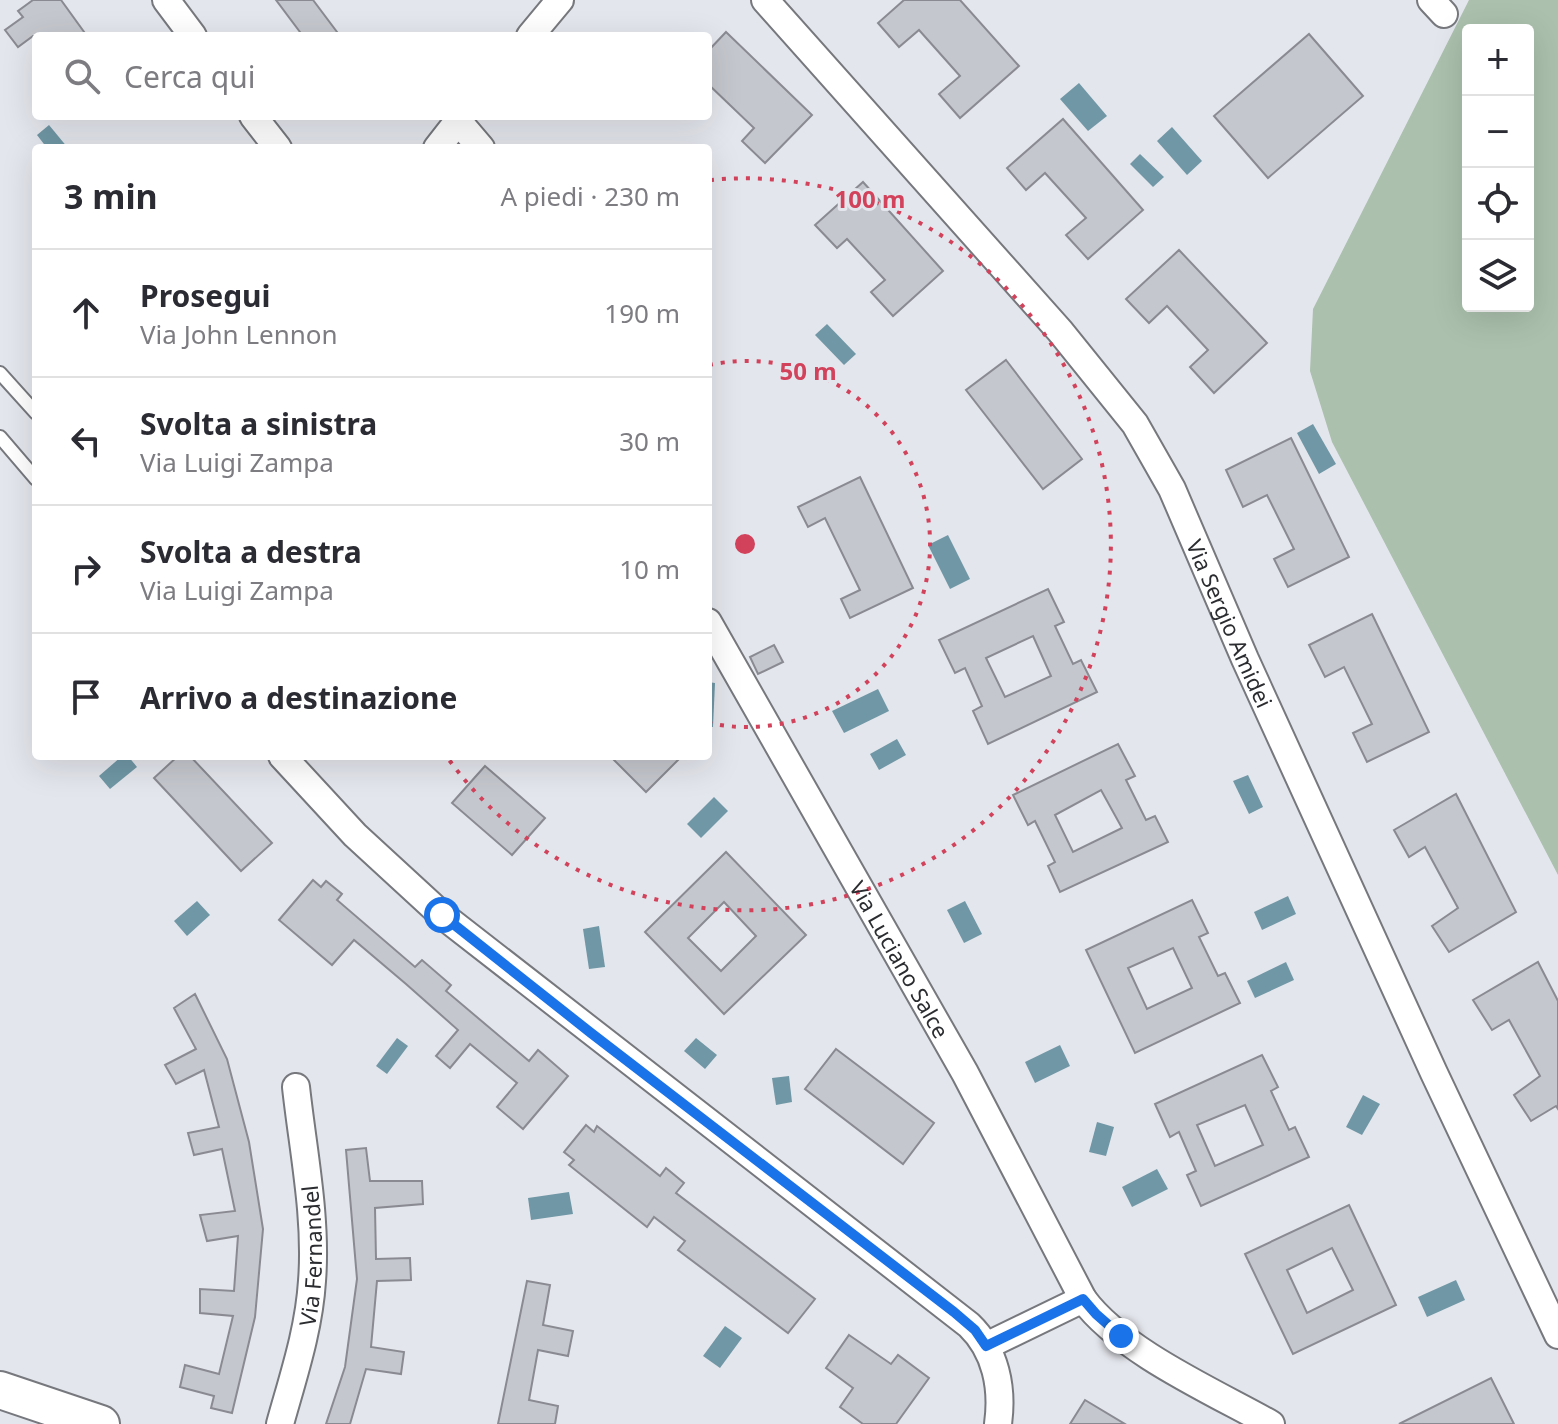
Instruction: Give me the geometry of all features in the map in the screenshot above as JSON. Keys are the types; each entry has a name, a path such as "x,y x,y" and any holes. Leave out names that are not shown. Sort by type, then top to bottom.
{"street":[{"path":"166,0 190,32"},
{"path":"533,32 560,0"},
{"name":"Via Sergio Amidei","path":"765,0 1060,331 1106,386 1148,445 1172,489 1245,659 1427,1059 1558,1335"},
{"path":"256,120 275,144"},
{"path":"440,144 459,120"},
{"path":"461,120 478,144"},
{"name":"Via Luciano Salce","path":"712,629 965,1073 1083,1299 1101,1319 1146,1353 1271,1424"},
{"path":"286,760 355,835 442,915 975,1330 986,1346 1000,1393 998,1424"},
{"name":"Via Fernandel","path":"280,1424 306,1325 313,1266 313,1233 296,1087"},
{"path":"986,1346 1083,1299"},
{"path":"0,1390 101,1424"}],"lane":[{"path":"0,373 32,409"},
{"path":"0,437 32,474"}],"green space":[{"path":"1469,0 1558,0 1558,875 1332,442 1310,371 1313,309"}],"water":[{"path":"1079,83 1107,116 1088,131 1060,99"},
{"path":"49,125 65,144 44,144 37,135"},
{"path":"1172,127 1202,161 1187,175 1157,141"},
{"path":"1140,154 1164,177 1153,187 1130,164"},
{"path":"827,324 856,354 844,365 815,335"},
{"path":"1313,424 1336,464 1319,474 1297,433"},
{"path":"948,535 970,579 950,589 928,545"},
{"path":"712,683 715,683 712,727"},
{"path":"878,689 889,711 844,733 832,711"},
{"path":"897,739 906,755 879,770 870,754"},
{"path":"117,760 131,760 137,767 110,789 99,776"},
{"path":"1248,775 1263,807 1249,814 1233,781"},
{"path":"714,797 728,811 701,838 687,824"},
{"path":"1288,896 1296,914 1262,930 1254,912"},
{"path":"197,901 210,915 187,936 174,921"},
{"path":"965,901 982,934 964,943 947,910"},
{"path":"599,926 605,967 589,969 583,929"},
{"path":"1286,962 1294,980 1255,998 1247,981"},
{"path":"397,1038 408,1046 387,1074 376,1066"},
{"path":"696,1038 717,1055 705,1069 684,1051"},
{"path":"1060,1045 1070,1066 1035,1083 1025,1062"},
{"path":"789,1076 792,1102 776,1105 772,1078"},
{"path":"1363,1095 1380,1104 1362,1135 1346,1127"},
{"path":"1097,1122 1114,1127 1106,1156 1089,1152"},
{"path":"1157,1169 1168,1189 1132,1207 1122,1187"},
{"path":"569,1192 573,1214 531,1220 528,1198"},
{"path":"1456,1280 1465,1300 1427,1317 1418,1297"},
{"path":"725,1326 742,1338 720,1368 703,1356"}],"building":[{"path":"33,0 61,0 84,32 32,32 32,37 18,47 5,30 23,17 18,11"},
{"path":"276,0 313,0 337,32 300,32"},
{"path":"904,0 960,0 1019,66 960,118 939,94 960,76 919,30 899,47 878,23"},
{"path":"726,32 812,115 765,163 742,141 754,128 712,88 712,47"},
{"path":"1309,34 1363,96 1268,178 1214,116"},
{"path":"1063,119 1143,210 1088,259 1066,235 1086,218 1045,173 1026,190 1007,168"},
{"path":"863,182 943,271 893,316 871,292 885,280 847,239 837,248 815,225"},
{"path":"1179,250 1267,343 1214,393 1190,367 1208,350 1167,306 1149,323 1126,299"},
{"path":"1006,360 1082,459 1043,489 966,390"},
{"path":"1291,438 1349,557 1288,587 1274,559 1294,549 1267,495 1243,507 1226,470"},
{"path":"860,477 913,588 850,618 841,599 860,590 825,518 808,527 798,507"},
{"path":"1048,589 1064,622 1055,626 1073,664 1081,660 1097,692 988,744 973,711 982,706 965,668 955,673 939,640","holes":["1033,636 1051,676 1005,697 986,658"]},
{"path":"1372,614 1429,732 1367,762 1353,733 1372,724 1344,667 1325,677 1309,645"},
{"path":"774,645 783,662 758,674 750,657"},
{"path":"1118,744 1135,776 1126,780 1146,820 1155,816 1168,842 1060,892 1048,866 1055,862 1035,821 1028,825 1013,795","holes":["1101,790 1122,828 1073,852 1055,815"]},
{"path":"174,760 194,760 272,843 241,871 154,778"},
{"path":"614,760 678,760 646,792"},
{"path":"485,766 545,818 512,855 452,803"},
{"path":"1456,794 1516,912 1449,952 1432,926 1458,908 1425,847 1409,857 1394,830"},
{"path":"726,852 806,935 724,1014 645,932","holes":["724,902 756,936 721,971 688,938"]},
{"path":"313,880 321,887 326,881 342,894 337,900 415,967 422,960 451,985 446,991 529,1061 538,1050 568,1076 523,1129 497,1107 517,1083 470,1044 450,1068 436,1056 458,1030 406,984 354,940 332,965 279,920"},
{"path":"1192,900 1208,933 1199,937 1218,976 1225,973 1240,1003 1135,1053 1086,950","holes":["1173,948 1192,988 1147,1009 1128,968"]},
{"path":"1538,962 1558,1001 1558,1109 1556,1106 1531,1121 1514,1095 1540,1076 1509,1020 1492,1030 1473,1000"},
{"path":"195,994 227,1059 249,1142 263,1229 255,1317 232,1413 211,1408 214,1396 180,1387 185,1365 219,1374 233,1316 200,1313 200,1289 234,1291 238,1236 207,1241 200,1215 235,1211 222,1149 194,1155 188,1133 219,1127 204,1070 176,1084 165,1065 196,1049 174,1008"},
{"path":"836,1049 934,1123 903,1164 805,1089"},
{"path":"1262,1055 1278,1087 1271,1091 1289,1130 1295,1127 1309,1157 1201,1206 1187,1175 1196,1171 1179,1132 1170,1137 1155,1104","holes":["1245,1105 1263,1145 1215,1166 1197,1125"]},
{"path":"586,1125 594,1132 597,1126 660,1176 666,1168 684,1183 676,1193 815,1299 788,1333 678,1250 685,1241 654,1217 647,1227 569,1165 574,1160 564,1152"},
{"path":"366,1148 370,1181 422,1181 423,1204 375,1208 376,1259 410,1258 411,1280 377,1281 371,1347 404,1352 401,1374 366,1369 350,1424 326,1424 345,1367 357,1279 346,1150"},
{"path":"1349,1205 1396,1305 1293,1354 1245,1254","holes":["1332,1248 1353,1290 1307,1313 1287,1270"]},
{"path":"527,1281 550,1285 543,1325 573,1331 568,1356 538,1350 529,1400 558,1406 555,1424 498,1424"},
{"path":"849,1335 891,1364 898,1355 929,1378 896,1424 863,1424 840,1407 853,1388 826,1368"},
{"path":"1491,1378 1514,1424 1399,1424"},
{"path":"1085,1400 1125,1424 1070,1424"}],"route":[{"path":"442,915 954,1312 975,1330 986,1346 1083,1299 1121,1336"}]}
